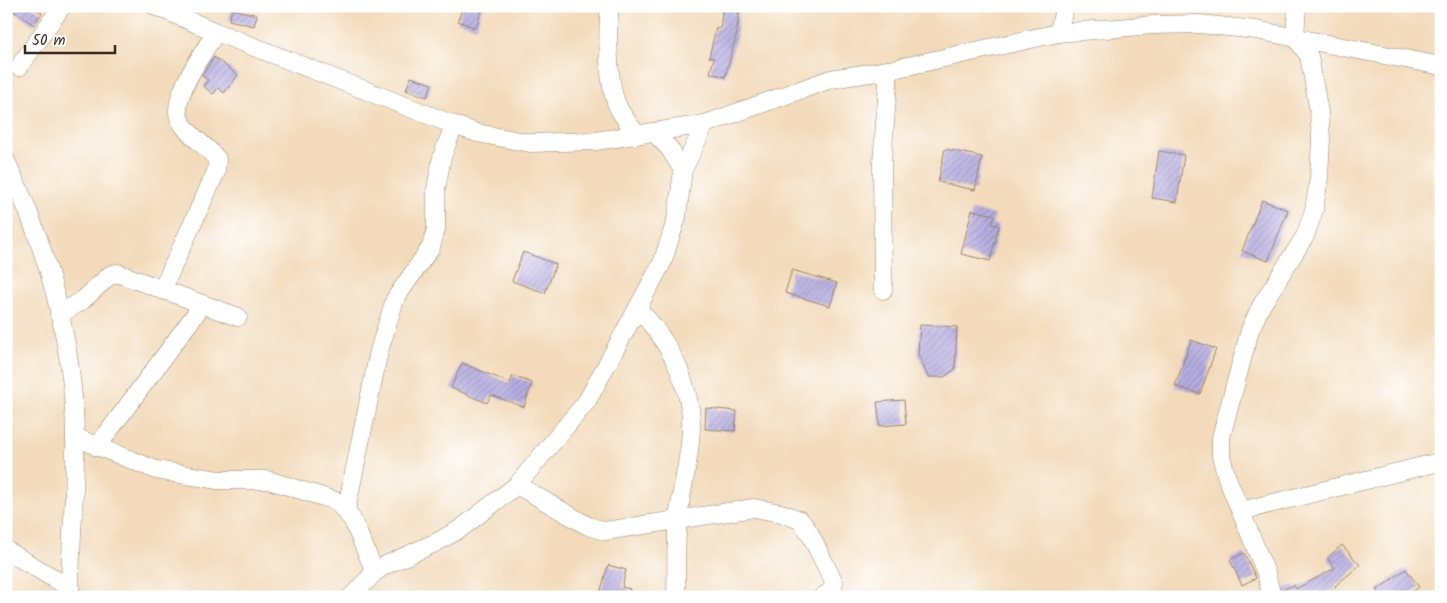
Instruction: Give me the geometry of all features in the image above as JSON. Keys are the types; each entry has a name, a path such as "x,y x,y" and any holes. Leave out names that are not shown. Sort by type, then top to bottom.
{"street":[{"path":"19,67 62,6"},
{"path":"155,6 216,32 454,125 478,133 530,143 596,141 704,124 831,79 889,70 1058,33 1153,25 1200,24 1256,30 1441,66"},
{"path":"610,6 608,26 612,78 618,108 645,134 670,148 682,170"},
{"path":"1058,33 1065,6"},
{"path":"1272,597 1266,573 1240,511 1221,456 1221,437 1250,330 1264,300 1305,236 1314,210 1320,178 1321,138 1309,56 1295,37 1297,6"},
{"path":"162,290 216,172 217,159 207,147 190,134 179,118 180,102 188,78 216,32"},
{"path":"1309,56 1321,42"},
{"path":"883,290 882,163 889,70"},
{"path":"357,594 375,572 460,529 517,486 587,401 662,263 677,217 682,170 704,124"},
{"path":"346,511 379,351 395,299 431,247 436,229 436,189 442,157 454,125"},
{"path":"6,161 49,271 71,367 75,437 70,593"},
{"path":"59,315 83,300 110,275 117,273 238,317"},
{"path":"97,447 202,304"},
{"path":"638,309 658,330 675,358 690,410 689,442 678,521 676,597"},
{"path":"75,437 156,470 218,480 268,480 336,501 346,511 375,572"},
{"path":"1240,511 1440,462"},
{"path":"517,486 588,526 605,531 754,508 780,513 800,520 809,532 834,582 832,590 822,597"},
{"path":"6,550 70,593"}],"building":[{"path":"6,6 32,6 42,13 34,25"},
{"path":"463,6 483,6 476,28 458,21"},
{"path":"723,6 739,6 737,33 725,77 710,73 714,58 709,57 716,28 720,29"},
{"path":"232,9 257,15 254,26 229,20"},
{"path":"214,57 238,75 224,93 218,88 213,94 203,86 208,80 202,76"},
{"path":"411,77 432,84 427,97 406,90"},
{"path":"945,149 982,157 975,190 938,182"},
{"path":"1159,151 1184,155 1177,202 1152,198"},
{"path":"1262,200 1288,210 1268,261 1242,251"},
{"path":"972,210 995,215 992,224 999,226 990,261 961,254"},
{"path":"523,252 556,264 545,293 512,281"},
{"path":"792,270 837,283 830,306 785,293"},
{"path":"920,325 957,327 955,369 944,377 928,377 918,354"},
{"path":"1191,340 1216,349 1200,394 1175,386"},
{"path":"462,363 510,383 513,376 532,383 524,407 491,395 487,403 451,388"},
{"path":"904,400 906,424 880,426 877,402"},
{"path":"706,408 737,411 735,431 705,429"},
{"path":"1342,545 1360,565 1335,586 1336,588 1319,597 1282,597 1281,590 1294,585 1296,589 1335,568 1327,558"},
{"path":"1244,553 1256,578 1242,585 1230,560"},
{"path":"608,565 626,570 622,587 630,589 628,597 599,597"},
{"path":"1406,569 1419,587 1405,597 1381,597 1377,590"}]}
